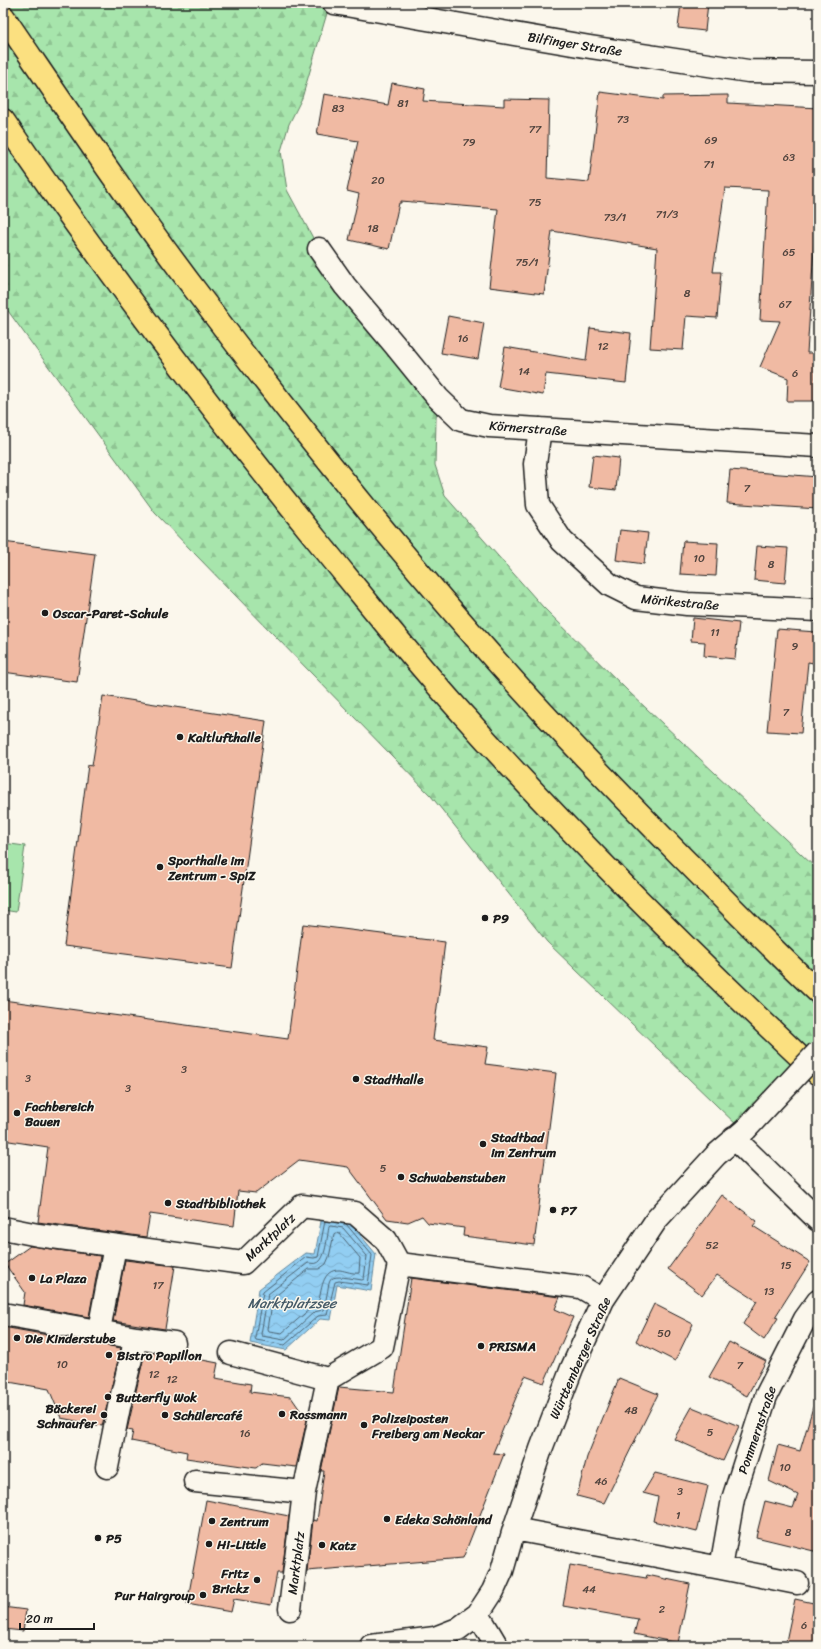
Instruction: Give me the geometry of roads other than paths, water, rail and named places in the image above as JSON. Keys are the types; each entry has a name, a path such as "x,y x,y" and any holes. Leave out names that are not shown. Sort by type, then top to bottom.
{"highway":[{"path":"3,16 96,153 200,298 314,444 433,588 513,680 594,768 777,954 818,992"},
{"path":"3,120 153,332 268,480 465,718 577,837 736,996 818,1074"}],"street":[{"name":"Bilfinger Straße","path":"334,3 414,10 590,47 748,71 818,72"},
{"name":"Körnerstraße","path":"319,249 345,286 438,398 461,420 489,426 818,446"},
{"name":"Mörikestraße","path":"540,429 535,464 538,505 562,541 610,585 636,598 680,603 818,610"},
{"name":"Württemberger Straße","path":"371,1646 435,1638 458,1629 478,1614 493,1591 502,1571 514,1529 541,1448 572,1368 603,1300 657,1219 818,1052"},
{"path":"740,1133 818,1220"},
{"name":"Marktplatz","path":"3,1228 38,1236 243,1263 302,1206 355,1213 386,1240 399,1264"},
{"path":"99,1330 115,1246"},
{"path":"231,1353 328,1378 382,1347 399,1264 581,1287 603,1300"},
{"name":"Pommernstraße","path":"721,1568 733,1499 766,1396 805,1319 818,1301"},
{"path":"3,1314 174,1344"},
{"path":"107,1467 119,1407 136,1338"},
{"name":"Marktplatz","path":"290,1609 304,1492 328,1378"},
{"path":"194,1481 304,1492"},
{"path":"514,1529 797,1583"},
{"path":"478,1614 497,1646"}],"water":[{"name":"Marktplatzsee","path":"322,1216 347,1219 376,1254 371,1291 337,1285 331,1320 320,1319 286,1350 250,1343 259,1289 306,1253 315,1254"}],"place":[{"name":"Oscar-Paret-Schule","path":"45,613"},
{"name":"Kaltlufthalle","path":"180,737"},
{"name":"Sporthalle im Zentrum - SpiZ","path":"160,867"},
{"name":"P9","path":"485,918"},
{"name":"Stadthalle","path":"356,1079"},
{"name":"Fachbereich Bauen","path":"17,1113"},
{"name":"Stadtbad im Zentrum","path":"483,1144"},
{"name":"Schwabenstuben","path":"401,1177"},
{"name":"Stadtbibliothek","path":"168,1203"},
{"name":"P7","path":"553,1210"},
{"name":"La Plaza","path":"32,1278"},
{"name":"Die Kinderstube","path":"17,1338"},
{"name":"PRISMA","path":"481,1346"},
{"name":"Bistro Papillon","path":"109,1355"},
{"name":"Butterfly Wok","path":"108,1397"},
{"name":"Rossmann","path":"282,1414"},
{"name":"Bäckerei Schnaufer","path":"104,1415"},
{"name":"Schülercafé","path":"165,1415"},
{"name":"Polizeiposten Freiberg am Neckar","path":"364,1425"},
{"name":"Edeka Schönland","path":"387,1519"},
{"name":"Zentrum","path":"212,1521"},
{"name":"P5","path":"98,1538"},
{"name":"Hi-Little","path":"209,1544"},
{"name":"Katz","path":"322,1545"},
{"name":"Fritz Brickz","path":"257,1580"},
{"name":"Pur Hairgroup","path":"203,1595"}]}
